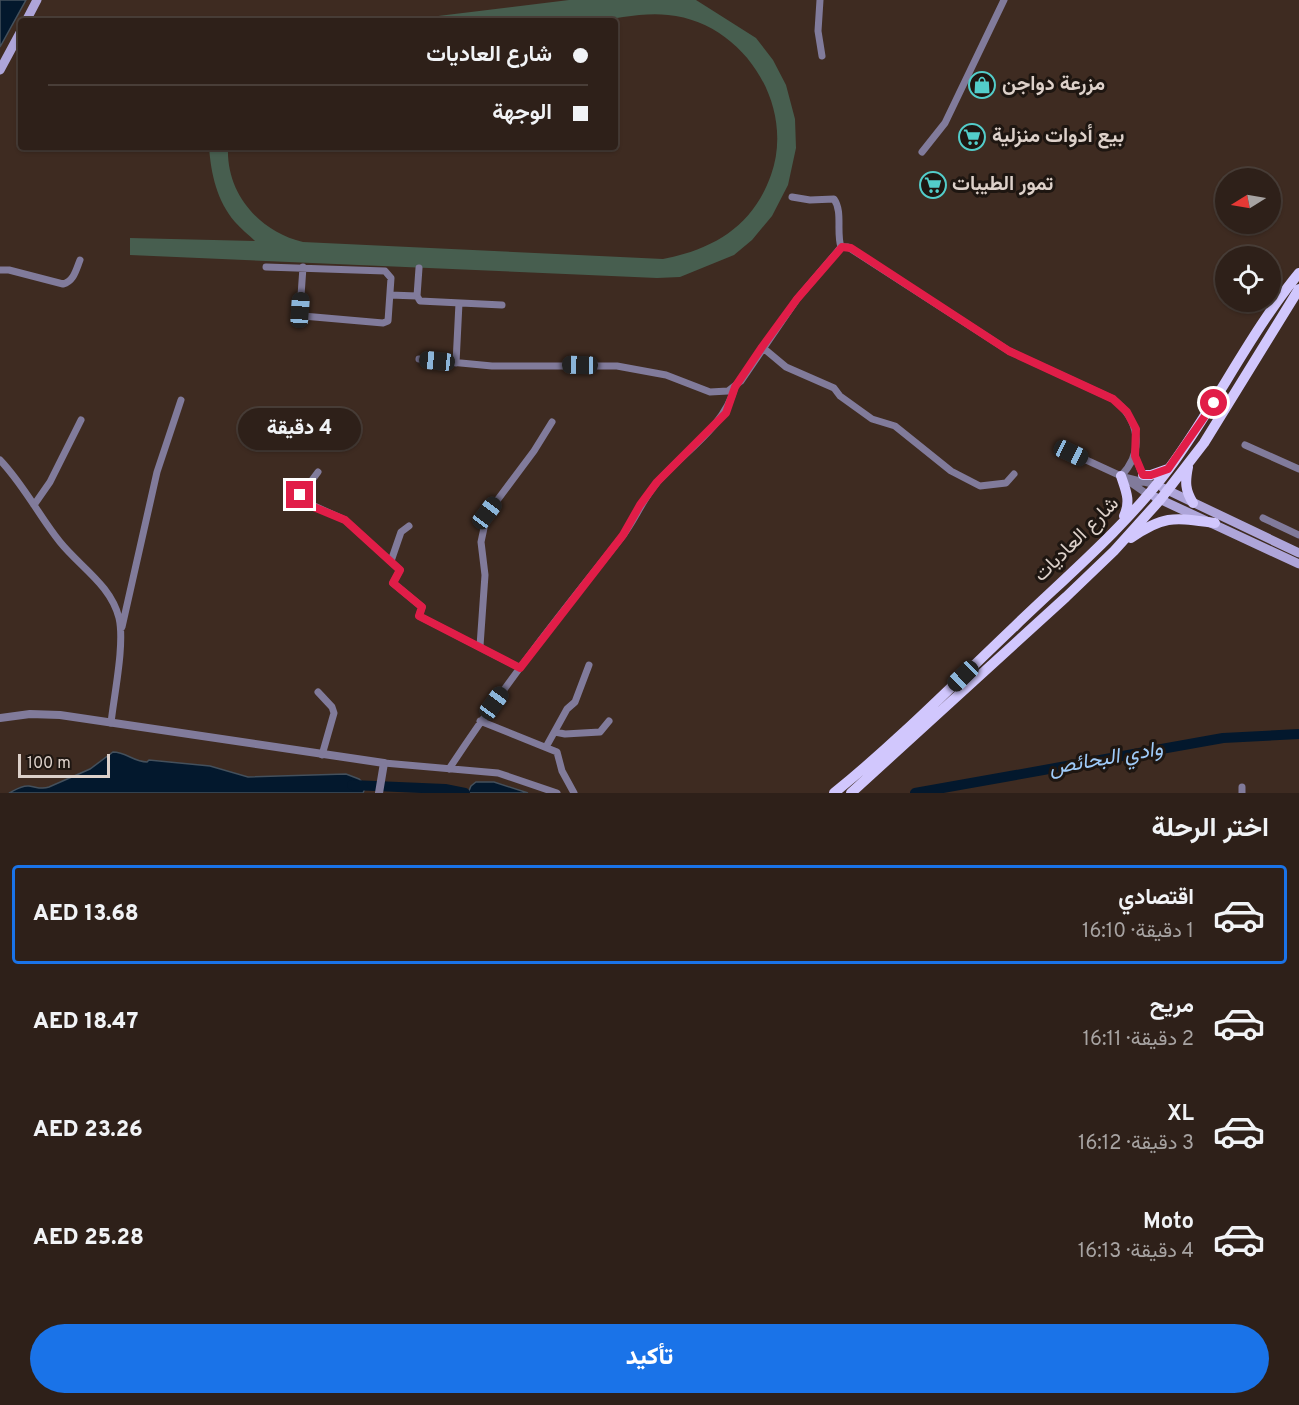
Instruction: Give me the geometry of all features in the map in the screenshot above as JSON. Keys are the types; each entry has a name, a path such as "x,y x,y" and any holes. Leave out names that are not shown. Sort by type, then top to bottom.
{"main road":[{"path":"28,18 38,0"},
{"path":"0,70 18,37"},
{"name":"شارع العاديات","path":"834,793 898,738 1120,524 1147,494 1148,480 1168,469 1214,403 1262,325 1299,273"},
{"name":"شارع العاديات","path":"851,793 1114,550 1160,500 1189,465 1299,289"},
{"path":"1189,465 1185,483 1193,503"},
{"path":"1168,469 1151,475 1148,480 1299,553"},
{"path":"1120,524 1128,502 1121,476"},
{"path":"1147,494 1215,523 1299,564"},
{"path":"1114,550 1149,526 1162,520 1181,519 1215,523"}],"street":[{"path":"820,0 818,31 822,56"},
{"path":"922,152 945,123 1004,0"},
{"path":"792,197 810,200 826,197 834,199 838,211 837,231 842,247"},
{"path":"449,769 480,721 623,535 640,505 657,482 726,413 735,387 762,347 797,299 842,247"},
{"path":"842,247 851,248 1009,351 1113,399 1127,412 1136,429 1135,456 1148,480"},
{"path":"0,270 9,270 63,284 73,278 80,260"},
{"path":"266,267 303,267 385,271 391,278 388,319 385,323 303,316 300,310 303,267"},
{"path":"419,268 417,296 420,301 502,304"},
{"path":"390,295 417,296"},
{"path":"456,363 459,303"},
{"path":"762,347 786,367 834,388 840,396 872,419 895,426 944,466 978,485 1006,483 1014,474"},
{"path":"419,359 492,366 617,366 666,375 710,392 728,391 735,387"},
{"path":"111,723 121,633 157,472 181,400"},
{"path":"34,505 50,482 81,420"},
{"path":"480,646 485,575 481,542 487,513 534,451 552,422"},
{"path":"1245,445 1299,469"},
{"path":"1071,453 1121,476 1147,494"},
{"path":"1121,476 1135,456"},
{"path":"0,460 27,492 62,544 107,593 119,617 121,633"},
{"path":"318,472 300,495 301,500 345,520 391,561 400,570 393,583 422,607 419,616 520,668"},
{"path":"1121,476 1148,480"},
{"path":"1132,484 1148,480"},
{"path":"1263,518 1299,535"},
{"path":"391,561 401,532 409,526"},
{"path":"546,747 567,709 575,702 589,664"},
{"path":"318,692 332,707 334,713 322,755"},
{"path":"0,718 52,714 322,755 498,773 557,793"},
{"path":"480,721 557,752 562,771 574,793"},
{"path":"555,732 565,734 600,732 609,721"},
{"path":"379,793 384,763"}],"green space":[{"path":"569,0 696,0 756,38 773,60 786,85 795,119 796,148 788,185 772,216 752,240 734,255 680,277 657,278 130,255 130,238 255,241 235,222 219,196 213,177 209,150 228,150 229,164 239,195 259,220 287,237 303,242 663,259 699,249 729,232 754,208 763,193 771,175 777,148 776,121 769,95 757,71 740,50 719,33 695,21 659,14 617,18 422,18"}],"water":[{"path":"0,0 26,0 0,47"},
{"path":"113,752 142,762 149,760 210,766 248,777 346,774 359,779 366,786 363,793 9,793 24,786 49,787 90,769"},
{"path":"476,782 494,782 528,793 468,793"}],"waterway":[{"name":"وادي البحائص","path":"915,793 1223,738 1299,734"},
{"name":"وادي البحائص","path":"352,785 445,789 465,793"}],"place":[{"name":"مزرعة دواجن","path":"982,85"},
{"name":"بيع أدوات منزلية","path":"972,137"},
{"name":"تمور الطيبات","path":"933,185"}],"route":[{"path":"300,495 304,503 345,520 400,570 393,583 422,607 419,616 520,668 623,535 640,505 657,482 726,413 735,387 762,347 797,299 842,247 851,248 1009,351 1087,386 1121,405 1136,429 1135,456 1143,475 1151,475 1168,469 1214,403"}]}
